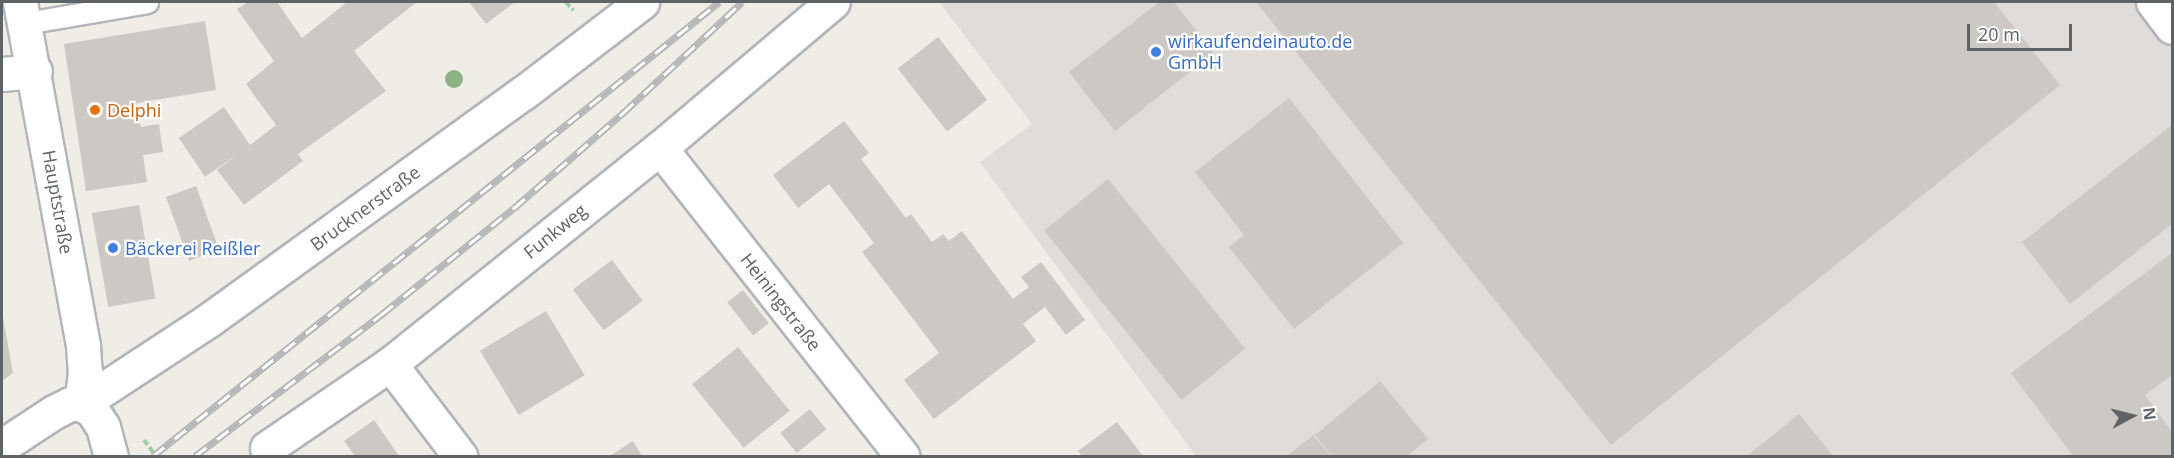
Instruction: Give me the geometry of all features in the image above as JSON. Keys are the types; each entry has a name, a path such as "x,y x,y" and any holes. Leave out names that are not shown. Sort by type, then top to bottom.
{"street":[{"name":"Brucknerstraße","path":"2,446 54,412 70,404 81,404 209,320 504,107 642,2"},
{"name":"Funkweg","path":"267,448 390,364 660,148 833,2"},
{"path":"2153,2 2172,27"},
{"name":"Hauptstraße","path":"23,12 84,346 85,372 81,404"},
{"path":"2,74 35,71"},
{"name":"Heiningstraße","path":"660,148 902,456"},
{"path":"390,364 460,456"},
{"path":"81,404 92,410 104,427 111,456"}],"lane":[{"path":"23,12 147,2"}],"shaded area":[{"path":"939,2 2172,2 2172,456 1196,456 980,162 1032,124"}],"building":[{"path":"248,2 277,2 302,38 347,2 417,2 354,51 386,91 298,154 303,161 244,205 217,170 239,153 205,177 179,138 224,107 250,145 276,125 246,84 274,61 237,9"},
{"path":"469,2 515,2 486,24"},
{"path":"1159,2 1174,2 1214,53 1115,131 1069,72"},
{"path":"1256,2 1994,2 2060,85 1611,445"},
{"path":"205,21 216,90 137,103 141,127 159,124 163,152 143,155 147,182 86,191 64,44"},
{"path":"938,37 987,100 947,131 898,68"},
{"path":"1289,98 1403,243 1294,329 1229,247 1244,235 1195,172"},
{"path":"844,121 869,153 861,159 906,218 911,214 932,242 943,234 949,241 962,231 1013,299 1029,287 1021,277 1041,262 1085,320 1066,335 1045,307 1023,324 1036,341 934,419 904,380 939,353 862,252 874,243 829,184 798,208 773,175"},
{"path":"2172,125 2172,224 2070,304 2022,242"},
{"path":"1108,179 1245,348 1181,400 1044,231"},
{"path":"196,186 219,250 189,261 166,197"},
{"path":"139,205 155,299 108,307 92,213"},
{"path":"2172,253 2172,375 2145,395 2172,432 2172,456 2073,456 2011,373"},
{"path":"612,260 643,301 604,330 573,289"},
{"path":"743,290 769,323 753,335 727,302"},
{"path":"546,311 585,375 519,415 480,351"},
{"path":"2,312 13,373 2,381"},
{"path":"738,347 790,411 744,448 692,384"},
{"path":"1380,381 1428,439 1407,456 1332,456 1315,435"},
{"path":"810,409 826,429 797,453 780,433"},
{"path":"1799,414 1833,456 1747,456"},
{"path":"374,420 399,456 355,456 344,441"},
{"path":"1117,422 1143,456 1082,456 1078,451"},
{"path":"1313,435 1331,456 1287,456"},
{"path":"633,441 642,456 610,456"}],"railway":[{"path":"153,456 719,2"},
{"path":"195,456 382,314 514,208 623,113 742,2"}],"place":[{"name":"wirkaufendeinauto.de GmbH","path":"1156,52"},
{"name":"Delphi","path":"95,110"},
{"name":"Bäckerei Reißler","path":"113,248"}]}
